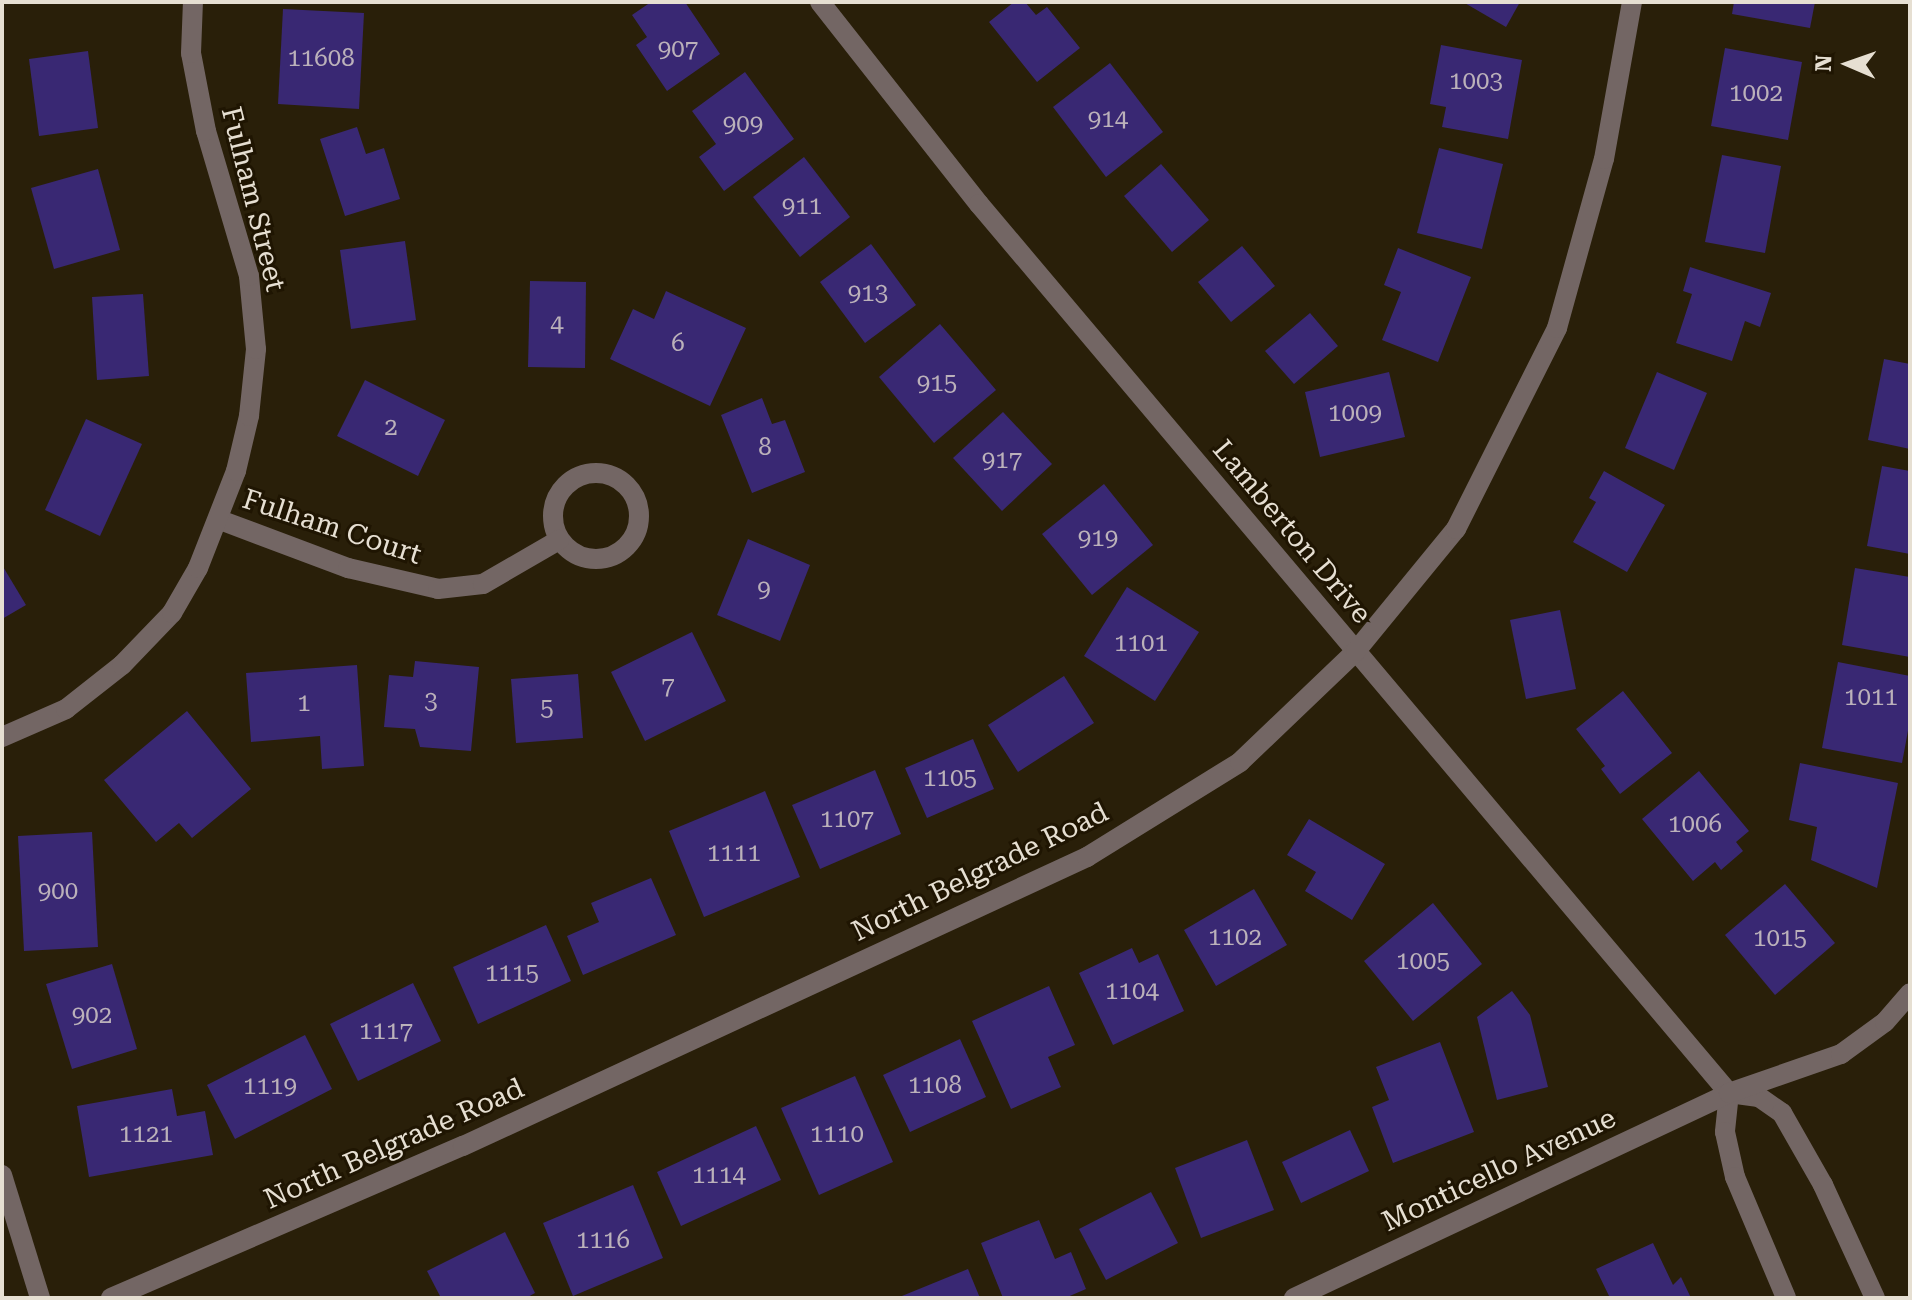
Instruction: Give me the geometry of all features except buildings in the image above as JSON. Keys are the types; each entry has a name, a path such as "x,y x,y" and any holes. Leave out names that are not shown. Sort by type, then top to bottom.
{"street":[{"name":"Fulham Street","path":"2,737 66,709 122,665 172,613 198,568 220,520 249,416 256,349 249,276 206,131 194,69 193,2"},
{"name":"Lamberton Drive","path":"820,2 979,204 1729,1093"},
{"name":"North Belgrade Road","path":"111,1298 463,1146 1087,857 1240,762 1356,651 1456,529 1557,328 1604,159 1632,2"},
{"path":"587,473 605,473 620,479 632,492 638,507 638,524 632,540 620,552 604,559 587,559 571,552 559,540 553,524 553,507 560,491 571,479 587,473"},
{"name":"Fulham Court","path":"220,520 348,568 438,589 483,584 559,540"},
{"name":"Monticello Avenue","path":"1294,1298 1729,1093 1841,1054 1885,1022 1910,993"},
{"path":"1786,1298 1735,1177 1725,1132 1729,1093 1759,1097 1782,1113 1823,1185 1875,1298"},
{"path":"2,1175 40,1298"}]}
